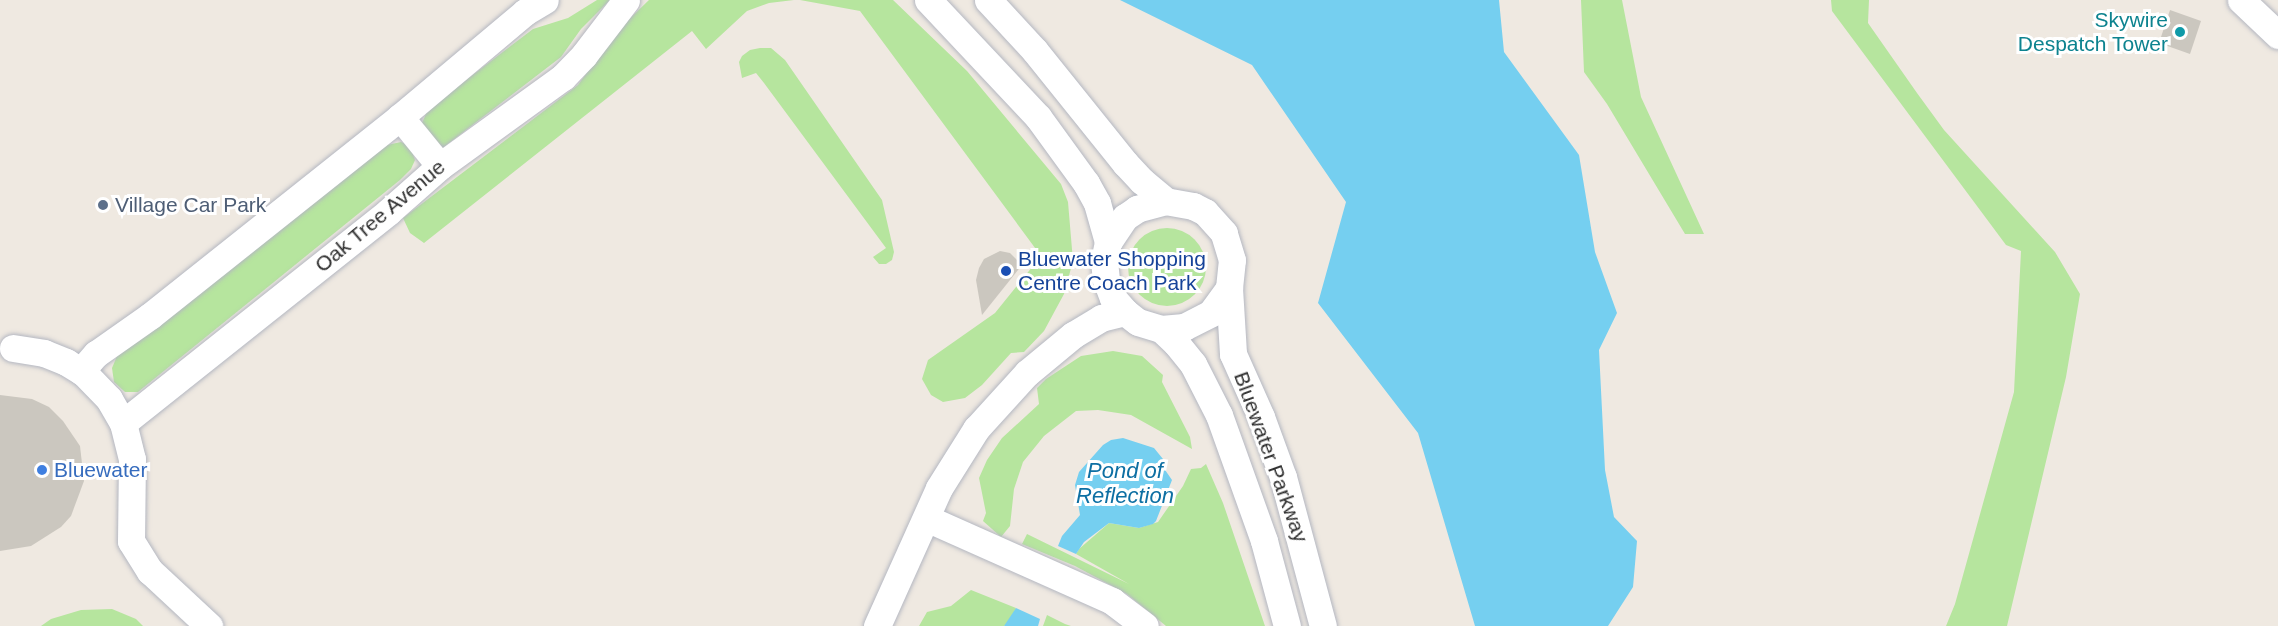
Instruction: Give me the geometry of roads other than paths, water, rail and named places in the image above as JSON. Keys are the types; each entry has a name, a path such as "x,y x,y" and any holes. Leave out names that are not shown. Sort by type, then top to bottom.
{"street":[{"path":"81,371 96,354 150,316 400,117 525,12 545,0"},
{"name":"Oak Tree Avenue","path":"123,423 388,212 440,166 563,77 584,55 626,0"},
{"path":"928,0 1004,78 1059,143 1092,194 1108,242"},
{"path":"988,0 1035,51 1125,163 1166,201"},
{"path":"2241,0 2278,35"},
{"path":"400,117 440,166"},
{"path":"1180,202 1199,209 1216,222 1224,233 1232,260 1229,288 1216,307 1199,322 1184,327 1161,329 1138,322 1113,298 1106,280 1104,261 1108,242 1125,218 1151,203 1180,202"},
{"name":"Bluewater Parkway","path":"1229,288 1233,354 1262,417 1305,554 1323,626"},
{"path":"877,626 926,518 962,448 1010,389 1073,335 1101,318 1125,312"},
{"name":"Bluewater Parkway","path":"1161,329 1176,343 1192,364 1219,415 1264,541 1287,626"},
{"path":"13,348 44,352 81,371 104,392 123,423 131,453 134,485 129,525 131,541 150,571 209,626"},
{"path":"926,518 1106,598 1145,626"},
{"path":"1305,554 1341,626"}],"water":[{"path":"1120,0 1499,0 1504,52 1579,155 1595,252 1617,313 1599,350 1605,470 1614,517 1637,541 1633,587 1608,626 1475,626 1418,433 1318,303 1346,202 1252,65"},
{"name":"Pond of Reflection","path":"1123,438 1154,448 1163,459 1163,467 1172,480 1156,521 1139,528 1109,523 1084,542 1076,554 1058,546 1062,536 1080,515 1075,485 1079,472 1103,445 1111,440"},
{"path":"1016,608 1040,619 1038,626 1004,626"}],"place":[{"name":"Skywire Despatch Tower","path":"2180,32"},
{"name":"Village Car Park","path":"103,205"},
{"name":"Bluewater Shopping Centre Coach Park","path":"1006,271"},
{"name":"Bluewater","path":"42,470"}]}
